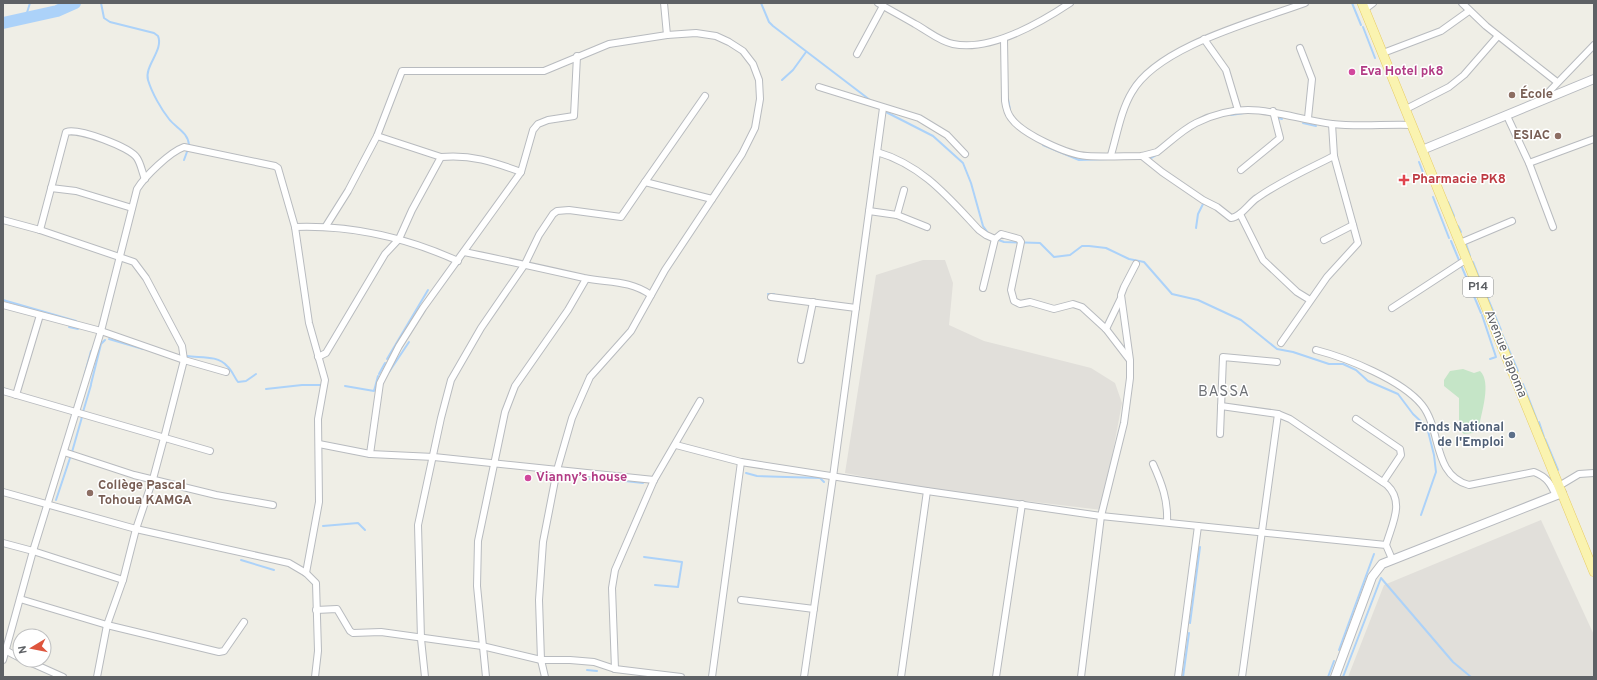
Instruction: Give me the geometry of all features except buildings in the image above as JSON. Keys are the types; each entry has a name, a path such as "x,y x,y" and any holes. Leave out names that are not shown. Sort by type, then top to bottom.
{"main road":[{"name":"Avenue Japoma","path":"1363,6 1467,259 1559,492 1594,572"}],"street":[{"path":"664,3 666,35"},
{"path":"857,54 881,5 937,38 953,44 973,44 1004,39 1055,13 1070,3"},
{"path":"1111,155 1132,92 1143,77 1163,61 1204,39 1305,3"},
{"path":"1363,6 1373,3"},
{"path":"1462,3 1498,36 1557,82"},
{"path":"1383,53 1441,31 1469,11"},
{"path":"326,226 348,191 377,136 402,71 544,71 609,44 696,32 716,36 729,42 743,51 753,64 759,80 760,99 755,128 742,154 651,295 631,331 590,377 572,418 557,470 543,542 539,600 541,660 545,677"},
{"path":"1406,110 1449,88 1473,66 1498,36"},
{"path":"1004,39 1005,101 1006,112 1011,120 1031,134 1072,152 1086,156 1142,156 1157,152 1195,123 1212,116 1238,110 1273,111 1332,124 1412,125"},
{"path":"1204,39 1226,70 1238,110"},
{"path":"1540,102 1557,82 1594,45"},
{"path":"1300,48 1312,79 1308,118"},
{"path":"370,454 378,391 382,376 423,308 521,172 533,130 538,124 556,117 574,116 577,56"},
{"path":"1422,150 1594,79"},
{"path":"819,86 883,108 919,118 947,135 965,154"},
{"path":"425,677 421,639 418,530 441,418 455,372 480,328 525,264 539,235 557,211 569,210 621,216 705,96"},
{"path":"804,677 833,477 883,108"},
{"path":"1241,170 1279,141 1280,135 1273,111"},
{"path":"1507,116 1529,163 1553,227"},
{"path":"1281,343 1310,300 1338,263 1357,245 1358,241 1334,156 1332,124"},
{"path":"40,230 64,135 68,131 100,137 130,152 137,157 145,179"},
{"path":"377,136 441,156 458,155 484,159 521,172"},
{"path":"1529,163 1594,139"},
{"path":"3,660 4,650 101,331 137,189 145,179 177,150 184,147 277,166 295,227 304,297 318,358 325,380 318,419 319,502 306,572"},
{"path":"877,152 896,158 927,176 983,233 995,238"},
{"path":"318,358 327,350 385,254 399,239 441,156"},
{"path":"1142,156 1203,200 1217,207 1227,217 1235,218 1254,200 1272,188 1334,156"},
{"path":"645,182 712,199"},
{"path":"51,188 76,191 132,208"},
{"path":"897,215 904,190"},
{"path":"869,211 897,215 926,227"},
{"path":"1240,214 1263,260 1297,292 1310,300"},
{"path":"3,220 40,230 121,256 134,262 146,278 182,346 184,360 164,438 153,479 136,529 123,580 107,625 97,677"},
{"path":"1460,242 1512,221"},
{"path":"1324,240 1353,225"},
{"path":"295,227 326,226 399,239 458,261"},
{"path":"983,288 995,238 1001,234 1021,240 1011,290 1014,301 1020,304 1030,302 1054,309 1078,304 1106,329 1130,360"},
{"path":"464,252 525,264 586,279 629,284 641,288 651,295"},
{"path":"1392,308 1467,259"},
{"path":"1106,329 1124,287 1136,264"},
{"path":"486,677 477,586 478,544 493,464 507,403 515,386 568,310 586,279"},
{"path":"1081,677 1100,516 1124,423 1130,378 1130,360 1121,302 1124,287"},
{"path":"771,297 856,308"},
{"path":"801,360 812,302"},
{"path":"3,305 101,331 184,360 226,372"},
{"path":"16,395 40,314"},
{"path":"1316,350 1339,356 1372,372 1382,374 1413,396 1423,406 1430,418 1444,465 1451,474 1463,483 1469,485 1534,472 1543,476 1559,492"},
{"path":"1220,434 1223,357 1277,362"},
{"path":"3,391 210,451"},
{"path":"615,669 612,581 615,570 654,480 676,445 700,401"},
{"path":"1221,406 1278,414 1299,424 1393,490 1397,504 1386,545 1392,559"},
{"path":"1242,677 1278,414"},
{"path":"1356,419 1402,451 1383,482"},
{"path":"319,444 370,454 434,456 493,464 654,480"},
{"path":"676,445 741,462 1100,516 1386,545"},
{"path":"64,452 153,479 216,495 273,505"},
{"path":"712,677 741,462"},
{"path":"1154,464 1165,491 1167,522"},
{"path":"1335,677 1372,577 1382,564 1559,492 1579,474 1594,473"},
{"path":"901,677 927,491"},
{"path":"3,492 136,529 289,563 306,572 316,583 318,651 314,677"},
{"path":"996,677 1022,504"},
{"path":"1178,677 1198,526"},
{"path":"3,543 34,551 123,580"},
{"path":"20,599 107,625 222,652 244,622"},
{"path":"741,600 814,609"},
{"path":"316,610 336,609 350,631 353,633 381,632 421,639 482,646 541,660 586,661 615,669 681,677"},
{"path":"42,668 63,677"}],"shaded area":[{"path":"923,260 945,260 953,283 949,325 984,341 1091,368 1115,383 1122,403 1102,510 934,490 845,473 876,275"},
{"path":"1541,520 1594,635 1594,677 1348,677 1384,585"}],"green space":[{"path":"1463,369 1474,373 1480,371 1485,383 1485,398 1479,427 1473,433 1464,434 1459,429 1459,398 1444,386 1444,380 1450,371"}],"waterway":[{"path":"25,19 30,3"},
{"path":"3,23 57,11 75,3"},
{"path":"101,3 104,18 110,22 154,33 158,36 158,47 149,69 148,80 163,111 184,133 189,145"},
{"path":"761,3 769,22 773,26 870,100"},
{"path":"1352,3 1361,25"},
{"path":"1363,27 1375,58"},
{"path":"782,80 793,70 806,52"},
{"path":"1008,99 1010,110"},
{"path":"884,111 933,136 963,163 971,183 983,226 988,233"},
{"path":"1231,115 1244,113"},
{"path":"1276,117 1282,119"},
{"path":"1303,123 1316,126"},
{"path":"1043,145 1079,160 1108,159"},
{"path":"184,160 188,149"},
{"path":"1148,160 1158,154"},
{"path":"1419,162 1424,175"},
{"path":"1425,178 1427,183"},
{"path":"1433,197 1449,238"},
{"path":"1196,228 1198,214 1204,202"},
{"path":"1448,202 1454,216"},
{"path":"1458,226 1461,232"},
{"path":"996,239 1004,242 1040,243 1054,257 1070,255 1082,246 1089,246 1106,248 1129,259 1144,262 1172,294 1198,300 1241,320 1277,349 1293,352 1329,364 1343,364 1356,370 1368,381 1398,394 1413,414 1427,427 1434,455 1436,472 1421,515"},
{"path":"1451,241 1481,313"},
{"path":"1466,244 1470,256"},
{"path":"1473,262 1482,285"},
{"path":"1483,287 1501,330"},
{"path":"387,359 428,290"},
{"path":"768,294 774,294"},
{"path":"3,300 76,321"},
{"path":"1482,315 1496,357 1490,359"},
{"path":"69,327 78,329"},
{"path":"1502,334 1518,371"},
{"path":"109,339 143,349"},
{"path":"91,384 101,344 105,340"},
{"path":"387,372 389,372 409,342"},
{"path":"84,377 91,351"},
{"path":"187,356 208,358 223,362 238,382 246,381 256,374"},
{"path":"379,374 385,363"},
{"path":"345,386 374,391 378,376"},
{"path":"1523,384 1537,420"},
{"path":"83,412 91,385"},
{"path":"266,389 302,385 322,385"},
{"path":"72,452 82,417"},
{"path":"1539,422 1544,437"},
{"path":"1545,439 1558,470"},
{"path":"56,500 70,458"},
{"path":"746,473 757,476 820,478 824,482"},
{"path":"560,480 564,475 571,476"},
{"path":"590,479 612,480"},
{"path":"616,480 643,483"},
{"path":"323,526 358,523 365,530"},
{"path":"1190,623 1200,547"},
{"path":"1339,650 1374,554"},
{"path":"644,557 682,562 678,587 655,585"},
{"path":"241,560 274,570"},
{"path":"1343,677 1381,578 1453,662 1471,677"},
{"path":"1183,677 1189,633"},
{"path":"1328,677 1334,661"},
{"path":"587,670 597,671"}],"place":[{"name":"Eva Hotel pk8","path":"1352,72"},
{"name":"École","path":"1512,95"},
{"name":"ESIAC","path":"1558,136"},
{"name":"Pharmacie PK8","path":"1404,180"},
{"name":"Fonds National de l'Emploi","path":"1512,435"},
{"name":"Vianny’s house","path":"528,478"},
{"name":"Collège Pascal Tohoua KAMGA","path":"90,493"}],"district":[{"name":"BASSA","path":"1224,392"}]}
